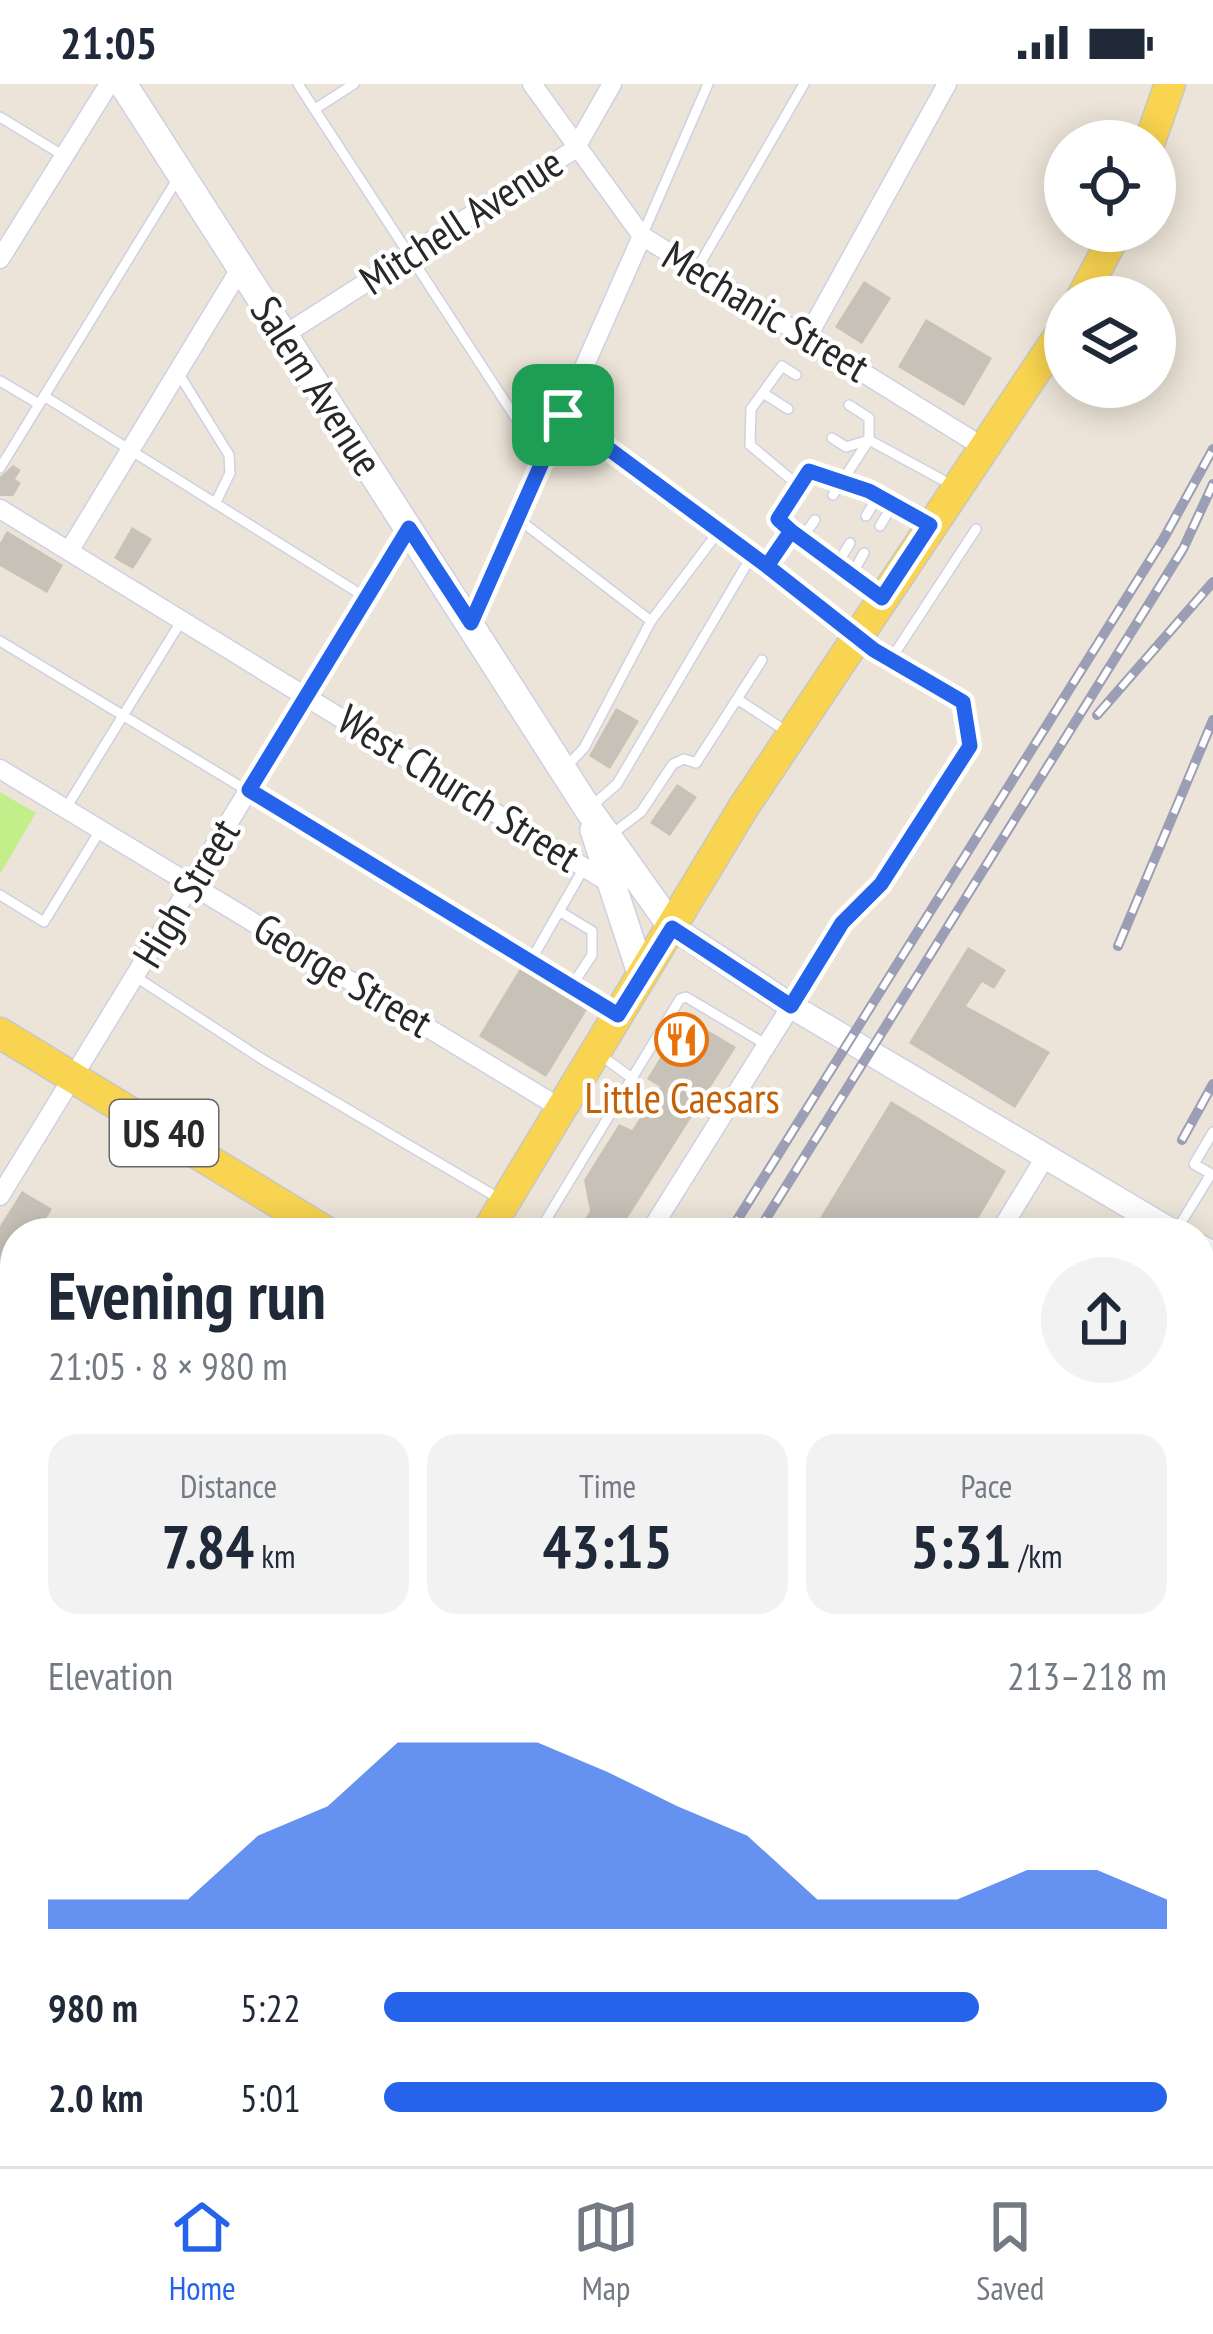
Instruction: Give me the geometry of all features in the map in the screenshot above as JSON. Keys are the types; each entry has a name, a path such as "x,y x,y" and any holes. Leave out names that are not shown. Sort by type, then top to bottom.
{"main road":[{"name":"Salem Avenue","path":"122,84 564,770 672,928"},
{"path":"1157,120 1170,84"},
{"path":"495,1218 791,734 1044,357"},
{"path":"589,808 597,874 642,976"},
{"name":"US 40","path":"0,1033 303,1218"}],"street":[{"path":"0,259 110,84"},
{"name":"Mechanic Street","path":"532,84 642,236 809,334 982,447"},
{"name":"Mitchell Avenue","path":"284,335 575,149 612,84"},
{"path":"809,334 947,84"},
{"path":"471,623 642,236"},
{"path":"69,551 240,269"},
{"path":"563,415 857,635"},
{"name":"West Church Street","path":"0,509 597,874"},
{"name":"High Street","path":"0,1196 409,528"},
{"name":"George Street","path":"0,769 562,1109"},
{"path":"672,928 1044,1159 1125,1218"},
{"path":"658,1218 791,1006"},
{"path":"1008,1218 1044,1159"}],"lane":[{"path":"298,84 543,460"},
{"path":"315,109 353,84"},
{"path":"642,236 708,84"},
{"path":"698,268 804,84"},
{"path":"0,117 64,156"},
{"path":"0,468 181,174"},
{"path":"796,375 782,366 752,409 750,445 800,486"},
{"path":"177,371 230,454 230,473 216,502"},
{"path":"0,381 130,448 365,597"},
{"path":"763,393 788,410"},
{"path":"833,494 869,440 869,418 849,405"},
{"path":"832,438 846,447 869,440 955,487"},
{"path":"882,598 778,519 809,471 878,496 930,525"},
{"path":"866,516 878,496"},
{"path":"880,526 893,505"},
{"path":"517,518 651,621"},
{"path":"801,539 815,520"},
{"path":"891,659 976,529"},
{"path":"564,770 584,748 651,621 718,531"},
{"path":"589,808 616,784 759,561 791,531"},
{"path":"837,565 850,543"},
{"path":"851,576 864,553"},
{"path":"66,808 182,620"},
{"path":"791,1006 842,923 881,884 970,746 963,702 857,635"},
{"path":"0,641 618,1015"},
{"path":"608,837 641,812 673,764 684,759 696,763 762,660"},
{"path":"737,699 791,734"},
{"path":"0,895 44,922 100,829"},
{"path":"530,962 559,911 597,874"},
{"path":"559,911 592,931 592,955 571,987"},
{"path":"136,977 262,1059 505,1202"},
{"path":"547,1218 686,998 767,1045"},
{"path":"596,1052 633,1079"},
{"path":"1185,1218 1212,1175 1194,1164 1213,1132"}],"green space":[{"path":"0,792 36,813 0,874"}],"building":[{"path":"864,281 891,298 862,344 835,327"},
{"path":"926,319 992,358 964,406 898,367"},
{"path":"13,465 21,470 15,479 21,483 13,496 0,496 0,477"},
{"path":"132,527 152,539 133,569 114,558"},
{"path":"7,531 63,565 47,593 0,566 0,543"},
{"path":"616,708 639,721 610,769 589,756"},
{"path":"677,784 697,797 670,836 650,823"},
{"path":"968,947 1006,970 994,989 982,982 966,1006 1050,1052 1015,1108 909,1043"},
{"path":"521,967 588,1008 546,1077 479,1036"},
{"path":"685,1017 736,1047 628,1218 586,1218 590,1211 584,1180 619,1124 632,1130 660,1087 647,1079"},
{"path":"891,1101 1006,1171 979,1218 820,1218"},
{"path":"22,1191 52,1209 47,1218 5,1218"}],"railway":[{"path":"738,1218 1164,538 1213,449"},
{"path":"766,1218 1183,549 1213,484"},
{"path":"1097,715 1213,582"},
{"path":"1118,946 1213,720"},
{"path":"1182,1140 1213,1084"}],"place":[{"name":"Little Caesars","path":"682,1039"}],"route":[{"path":"563,415 471,623 409,528 249,790 618,1015 672,928 791,1006 842,923 881,884 970,746 963,702 874,650 767,566 791,531 778,519 809,471 869,491 930,525 882,598 791,531 767,566 563,415"}]}
